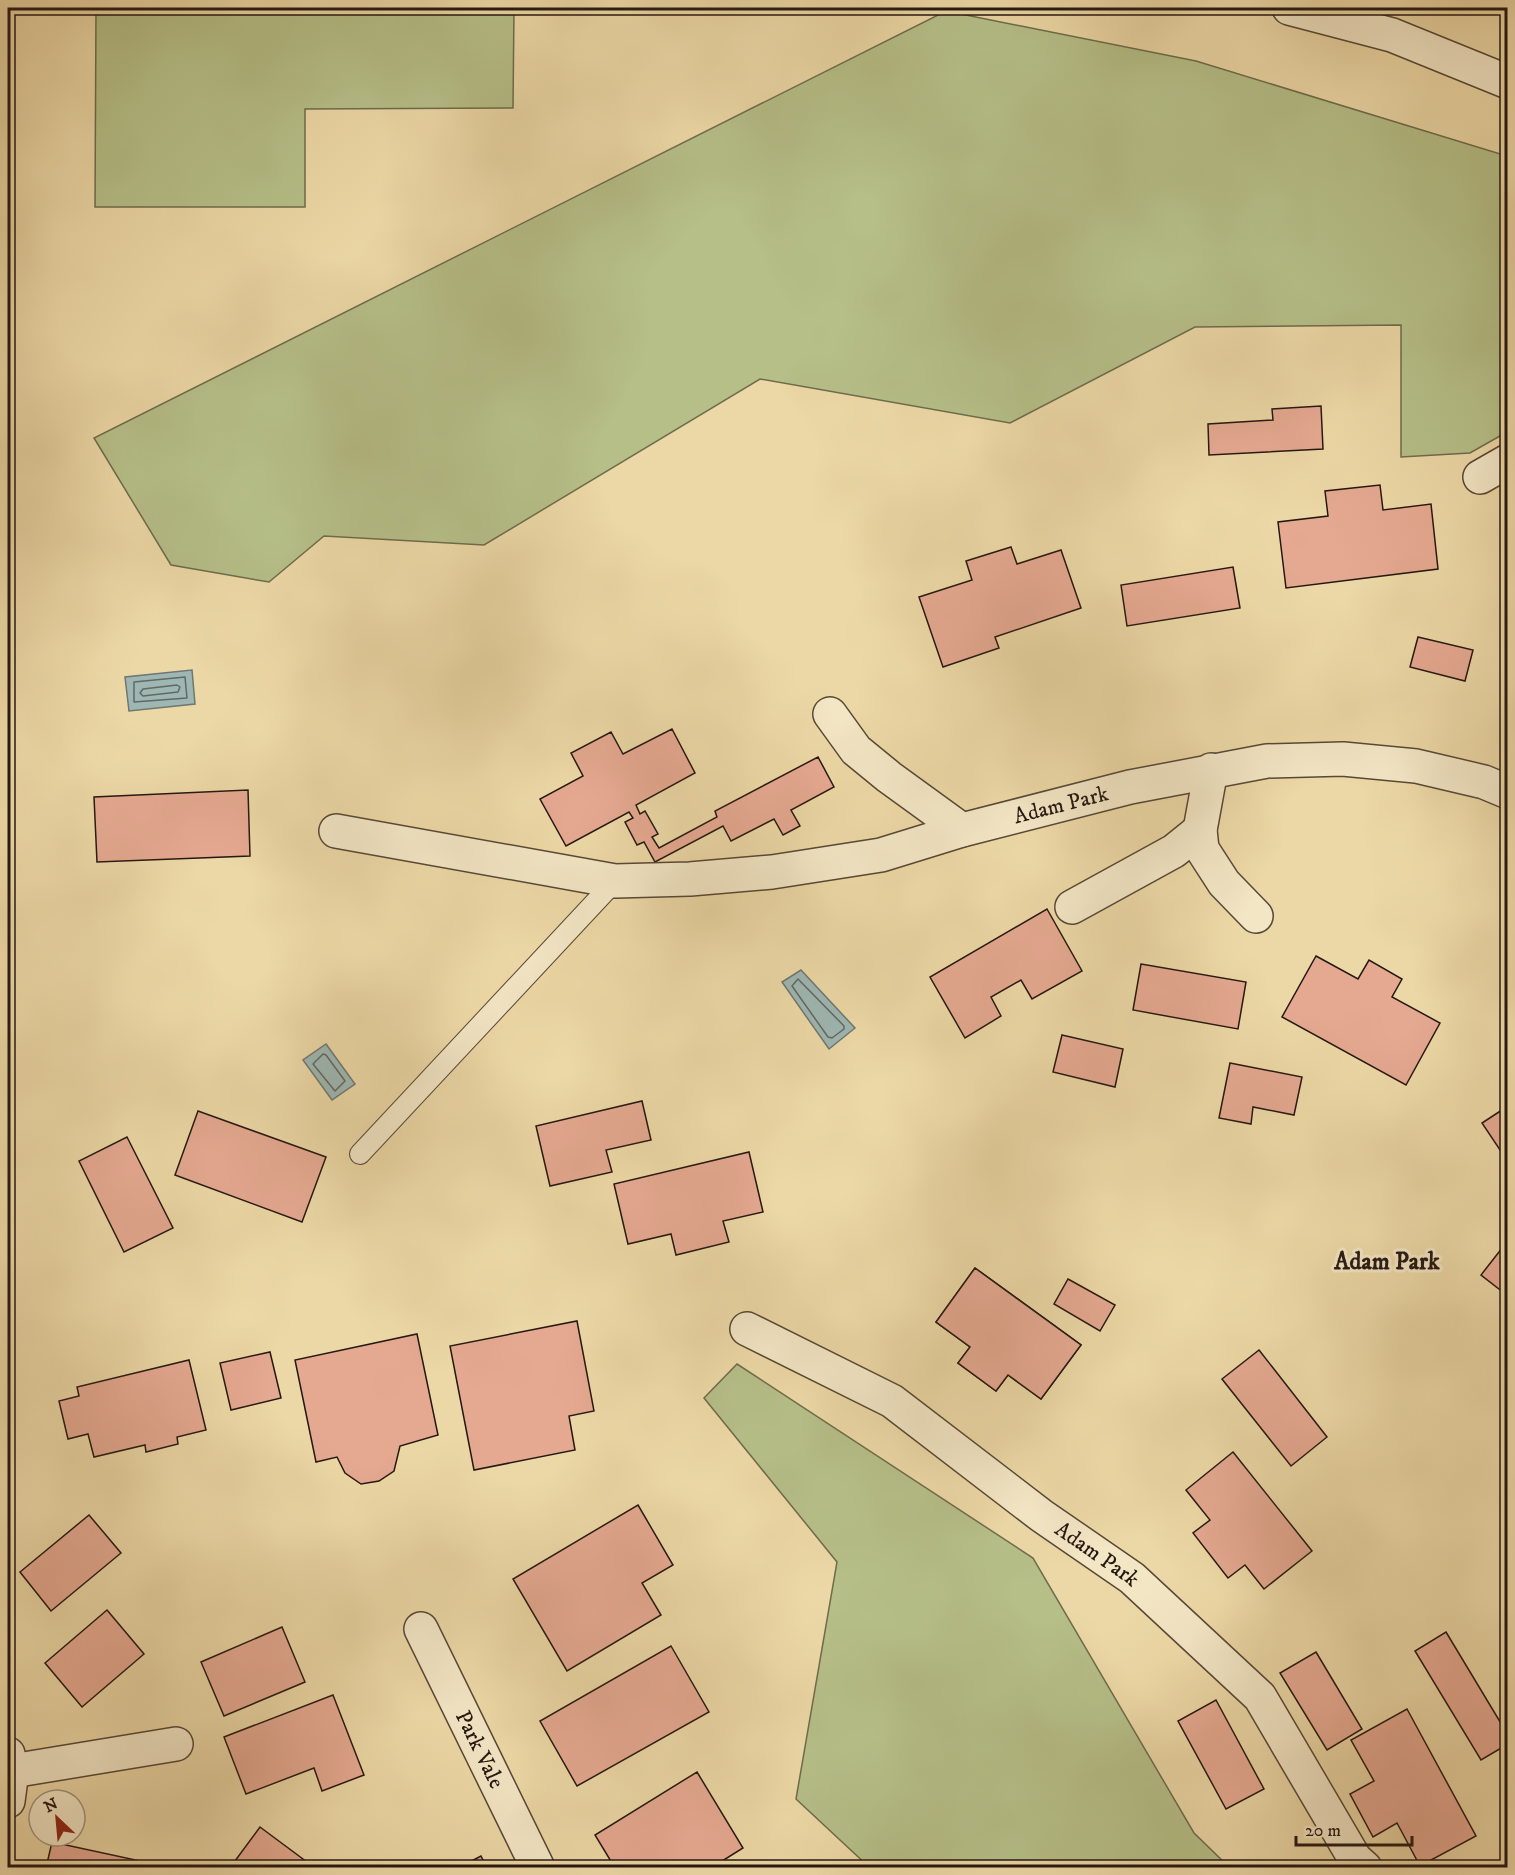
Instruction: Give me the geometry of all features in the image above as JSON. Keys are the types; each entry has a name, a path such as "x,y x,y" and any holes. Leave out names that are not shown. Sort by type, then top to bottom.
{"street":[{"path":"1289,8 1392,35 1508,82"},
{"path":"830,714 856,750 962,830"},
{"name":"Adam Park","path":"336,831 615,881 772,872 881,855 962,830 1130,786 1267,761 1343,759 1416,766 1484,782 1508,792"},
{"path":"1211,770 1200,830 1202,849 1224,883 1256,916"},
{"path":"1072,907 1174,851 1200,830"},
{"name":"Adam Park","path":"747,1329 892,1401 1042,1516 1131,1578 1260,1698 1355,1859 1365,1868"},
{"name":"Park Vale","path":"421,1629 537,1868"},
{"path":"9,1775 177,1744"}],"lane":[{"path":"360,1154 615,881"}],"green space":[{"path":"96,8 514,8 513,108 305,109 305,207 95,207"},
{"path":"946,11 1196,61 1507,156 1507,432 1470,453 1401,457 1401,325 1195,327 1010,423 760,379 484,545 324,536 269,582 171,565 94,438"},
{"path":"737,1364 1033,1558 1194,1833 1229,1867 869,1867 796,1799 837,1562 704,1398"}],"water":[{"path":"192,670 195,704 129,711 125,677"},
{"path":"801,970 855,1028 829,1049 782,982"},
{"path":"326,1044 355,1084 332,1100 303,1060"}],"building":[{"path":"1321,406 1323,449 1209,455 1208,424 1273,420 1272,409"},
{"path":"1380,485 1383,510 1431,504 1438,569 1286,588 1278,522 1328,516 1325,491"},
{"path":"1011,547 1017,564 1061,550 1081,608 995,637 999,648 943,667 919,597 972,580 966,561"},
{"path":"1233,567 1240,608 1127,626 1121,585"},
{"path":"1418,637 1473,650 1465,681 1410,667"},
{"path":"672,729 695,773 636,805 640,814 645,811 658,834 652,837 659,848 717,817 715,811 818,757 834,787 791,810 800,826 783,835 774,819 731,841 723,826 655,862 644,842 637,845 625,822 633,818 629,812 566,846 540,799 583,776 571,753 611,732 623,754"},
{"path":"248,790 250,856 97,862 94,797"},
{"path":"1047,909 1082,971 1032,999 1021,980 991,997 1001,1016 965,1038 930,977"},
{"path":"1316,956 1358,979 1369,960 1402,979 1392,997 1440,1023 1406,1085 1282,1017"},
{"path":"1141,964 1246,982 1238,1029 1133,1010"},
{"path":"1062,1035 1123,1049 1115,1087 1053,1072"},
{"path":"1230,1063 1302,1077 1294,1115 1253,1107 1251,1124 1219,1118"},
{"path":"642,1101 651,1140 606,1150 612,1172 550,1186 536,1126"},
{"path":"1508,1106 1508,1144 1500,1150 1482,1123"},
{"path":"198,1111 326,1157 302,1222 175,1175"},
{"path":"127,1137 173,1228 124,1252 79,1161"},
{"path":"749,1152 763,1212 723,1221 729,1242 676,1255 671,1234 628,1244 614,1184"},
{"path":"1506,1243 1508,1244 1508,1296 1481,1275"},
{"path":"975,1268 1081,1345 1041,1399 1008,1375 996,1391 958,1363 970,1347 936,1322"},
{"path":"975,1268 1081,1345 1041,1399 1008,1375 996,1391 958,1363 970,1347 936,1322"},
{"path":"1068,1279 1115,1305 1100,1331 1054,1304"},
{"path":"577,1321 594,1411 569,1416 575,1450 474,1470 450,1346"},
{"path":"417,1334 438,1435 400,1446 394,1471 379,1481 361,1484 345,1473 337,1457 316,1462 295,1360"},
{"path":"1259,1350 1327,1437 1291,1466 1222,1379"},
{"path":"270,1352 281,1398 231,1410 220,1363"},
{"path":"189,1360 206,1430 177,1437 178,1444 146,1452 145,1445 94,1457 88,1434 68,1439 59,1401 79,1396 77,1387"},
{"path":"1233,1452 1312,1551 1264,1589 1245,1565 1228,1578 1193,1533 1210,1520 1186,1490"},
{"path":"638,1505 673,1565 642,1583 661,1615 567,1671 513,1579"},
{"path":"89,1515 121,1553 51,1611 20,1572"},
{"path":"107,1610 144,1654 82,1707 45,1663"},
{"path":"282,1627 305,1682 224,1716 201,1662"},
{"path":"1446,1632 1508,1735 1508,1744 1481,1760 1415,1651"},
{"path":"671,1646 709,1712 577,1786 540,1721"},
{"path":"1316,1652 1362,1729 1327,1750 1280,1673"},
{"path":"333,1695 364,1775 322,1791 314,1768 246,1794 224,1737"},
{"path":"1216,1700 1264,1789 1226,1809 1178,1721"},
{"path":"1407,1709 1476,1836 1420,1866 1397,1823 1373,1837 1350,1794 1374,1781 1351,1740"},
{"path":"697,1772 743,1848 711,1868 615,1868 595,1835"},
{"path":"260,1827 315,1868 235,1868 232,1865"},
{"path":"51,1848 80,1848 145,1862 144,1868 46,1868"},
{"path":"481,1856 487,1868 458,1868"}],"district":[{"name":"Adam Park","path":"1387,1262"}]}
